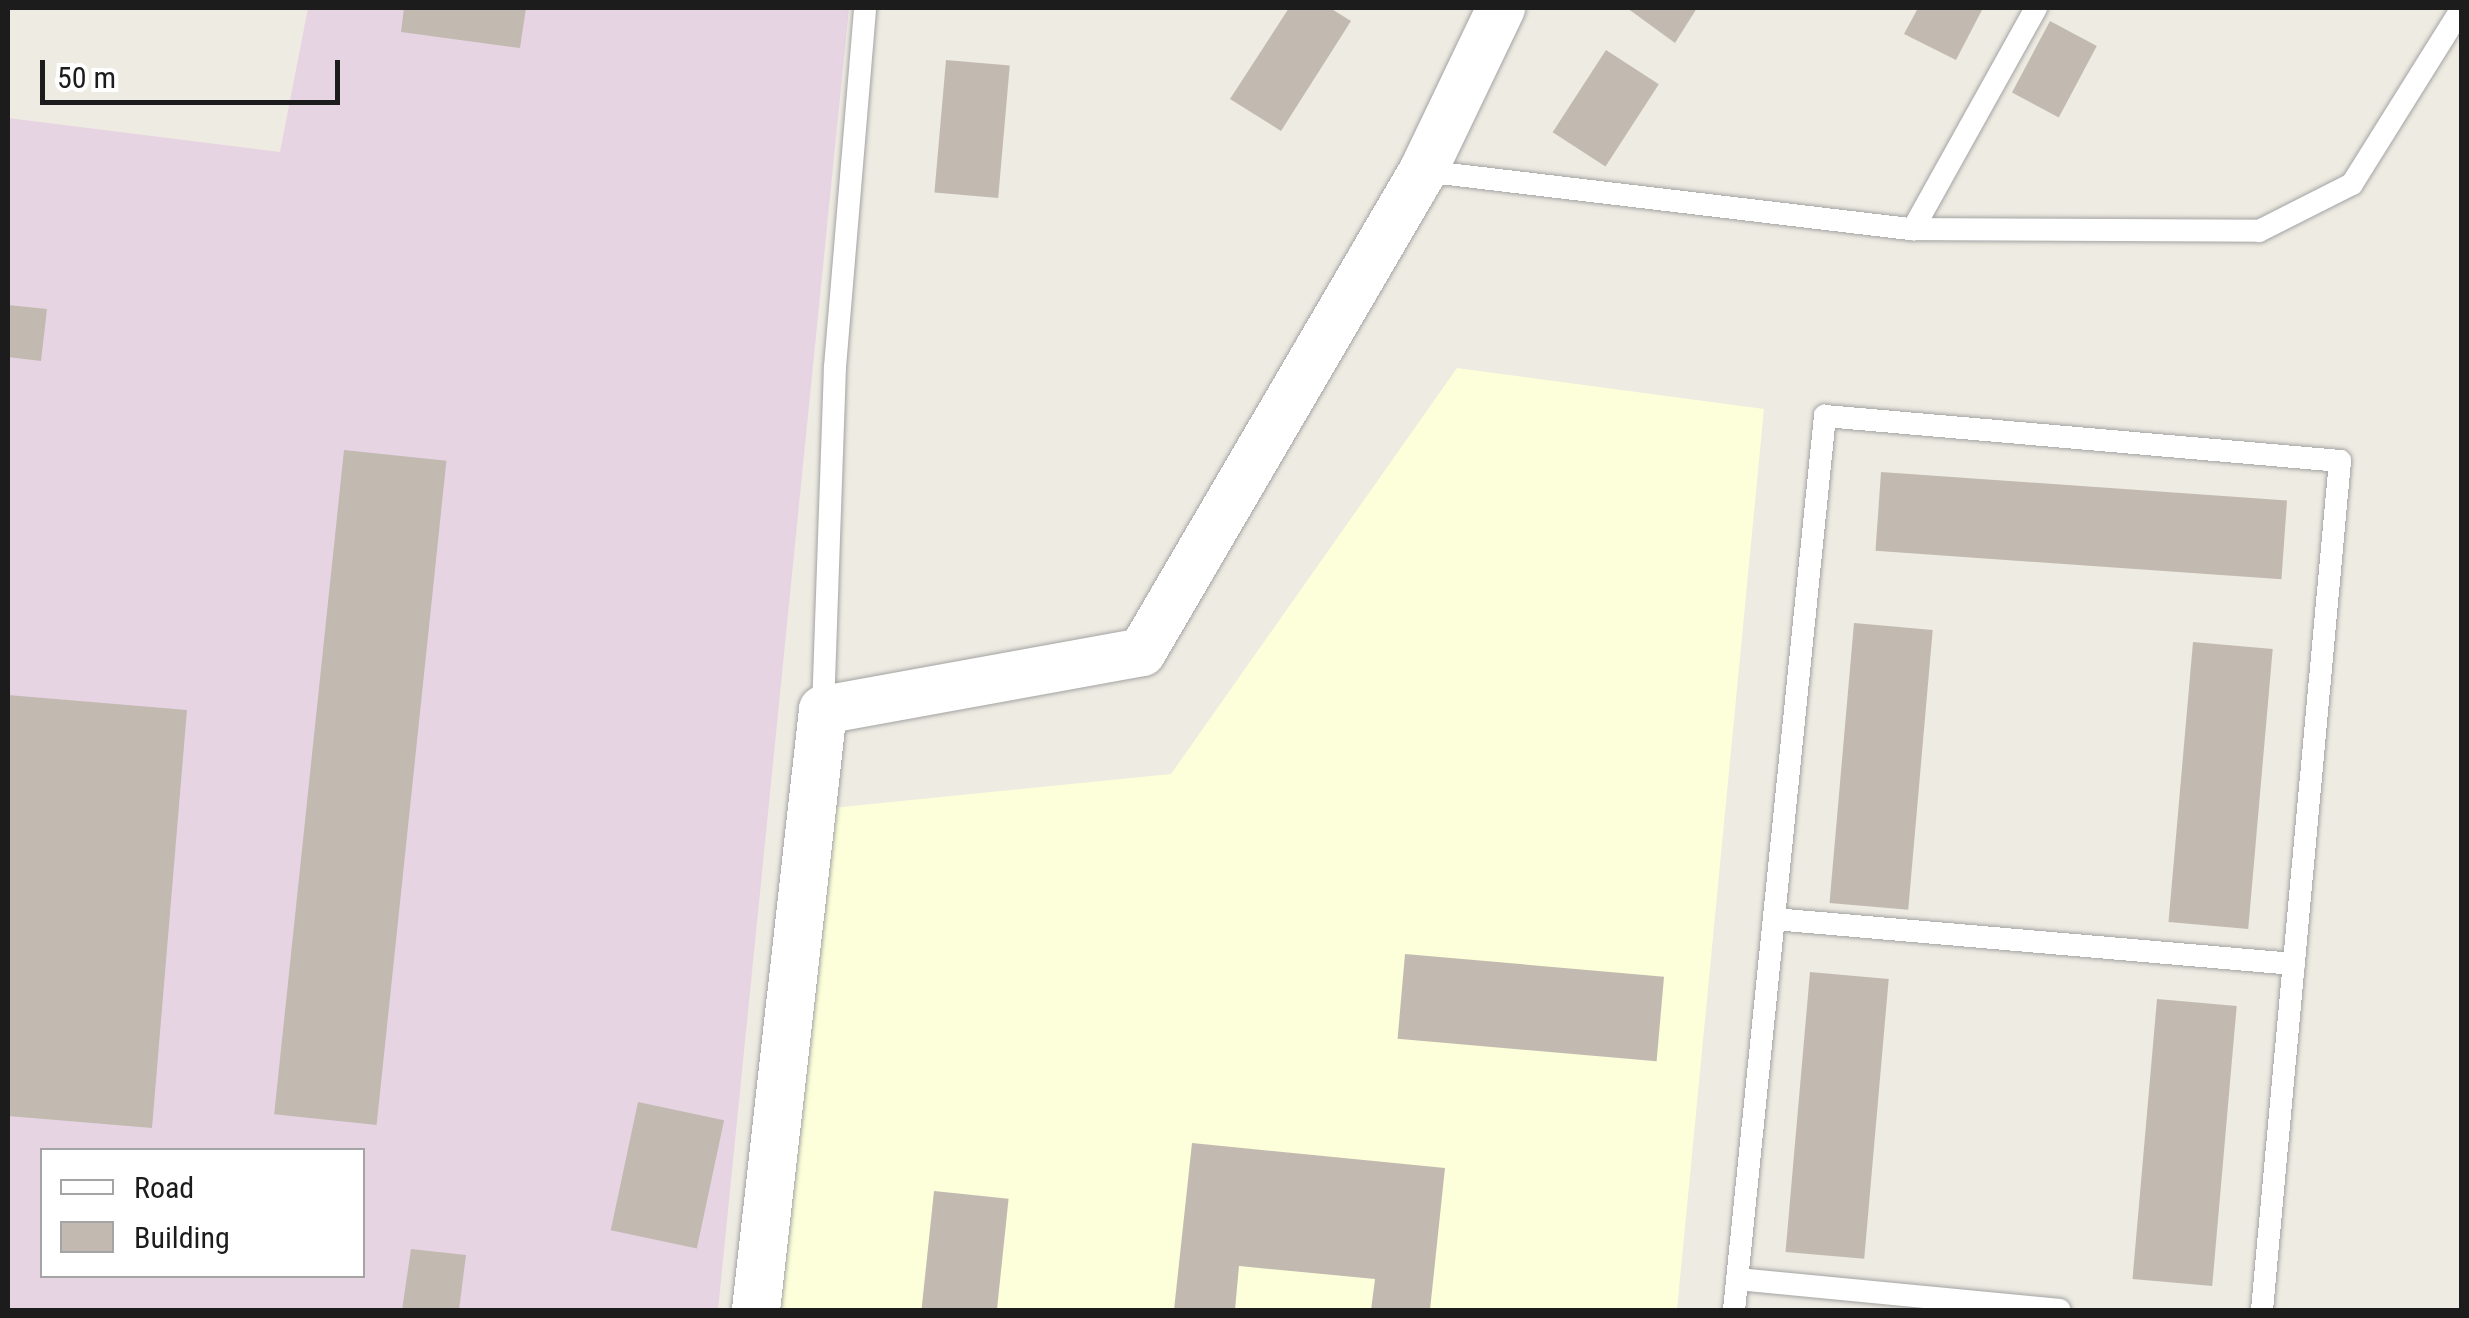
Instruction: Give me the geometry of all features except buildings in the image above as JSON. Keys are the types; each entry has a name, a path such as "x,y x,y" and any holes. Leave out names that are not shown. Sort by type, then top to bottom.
{"street":[{"path":"756,1310 823,710 1142,652 1423,171 1501,8"}],"lane":[{"path":"823,710 835,367 865,8"},
{"path":"1913,229 2036,8"},
{"path":"1423,171 1913,229 2259,232 2352,184 2462,8"},
{"path":"1734,1310 1825,416 2340,461 2262,1310"},
{"path":"1774,919 2294,964"},
{"path":"1738,1279 2060,1310"}],"shaded area":[{"path":"308,8 849,8 718,1310 8,1310 8,118 280,152"},
{"path":"1457,368 1764,409 1677,1310 765,1310 822,809 1171,774"}]}
